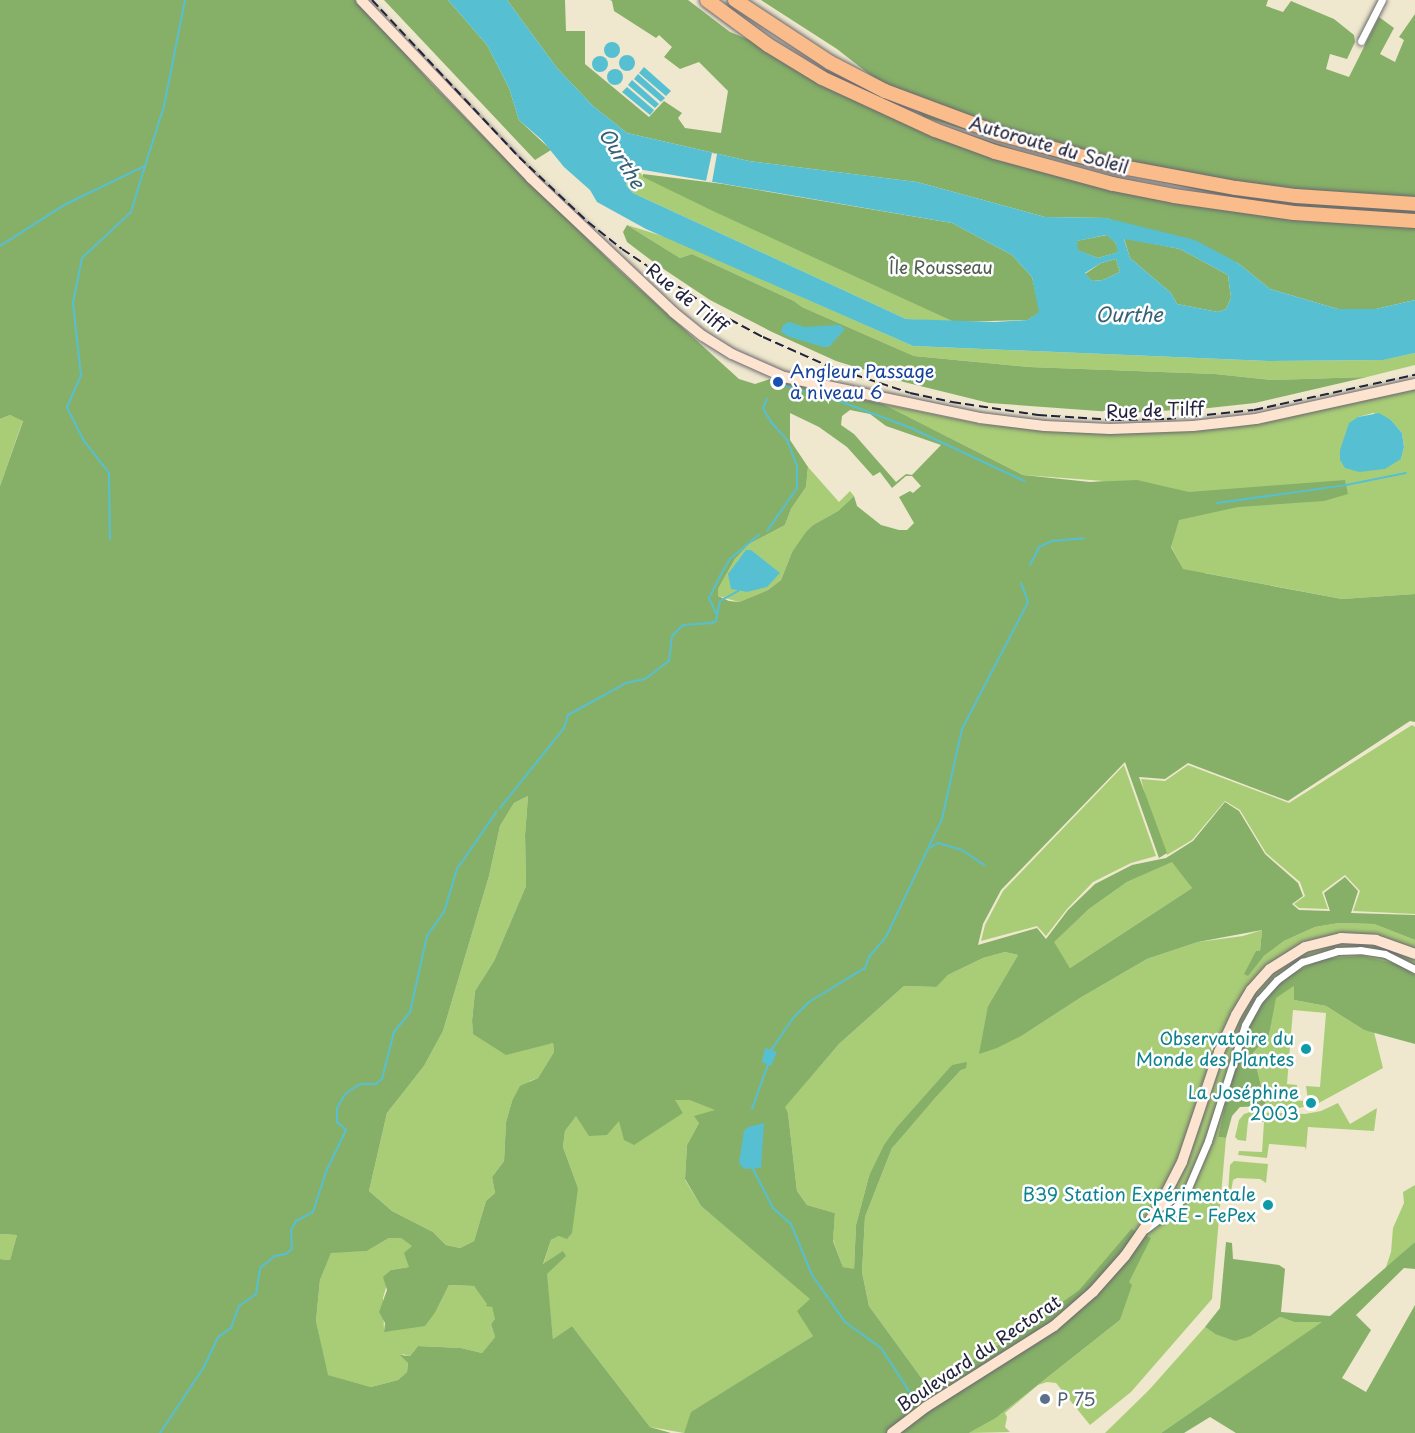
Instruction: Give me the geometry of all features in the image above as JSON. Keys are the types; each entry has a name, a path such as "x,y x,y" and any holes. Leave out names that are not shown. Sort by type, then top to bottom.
{"highway":[{"name":"Autoroute du Soleil","path":"707,0 768,45 822,78 925,126 995,152 1113,184 1184,198 1294,213 1415,221"},
{"name":"Autoroute du Soleil","path":"735,0 830,62 885,91 940,114 1011,138 1117,166 1236,188 1320,198 1415,204"}],"main road":[{"name":"Rue de Tilff","path":"361,0 531,178 673,312 703,336 732,354 784,377 831,389 980,418 1045,426 1110,429 1193,426 1256,419 1415,384"},
{"name":"Boulevard du Rectorat","path":"892,1433 926,1407 1028,1344 1066,1316 1110,1274 1145,1230 1159,1207 1188,1148 1224,1040 1243,1002 1262,978 1294,952 1331,939 1376,940 1415,954"}],"street":[{"path":"1360,41 1382,0"},
{"path":"1145,1230 1178,1206 1188,1188 1208,1141 1245,1025 1259,1000 1277,980 1302,962 1337,951 1360,950 1385,954 1415,969"},
{"path":"1159,1207 1188,1188"}],"green space":[{"path":"0,0 358,0 432,84 487,140 618,269 739,379 755,384 770,379 883,404 1023,475 1090,482 1137,480 1189,492 1345,480 1348,494 1324,501 1238,507 1179,520 1171,547 1183,569 1342,599 1415,594 1415,722 1410,721 1288,801 1188,763 1165,779 1139,777 1167,853 1159,858 1125,762 1001,890 983,924 978,945 1037,928 1046,939 1068,910 1095,884 1132,865 1166,858 1193,841 1225,802 1239,811 1265,854 1298,883 1303,896 1292,904 1299,910 1330,911 1324,893 1345,877 1358,891 1351,913 1415,915 1415,940 1374,924 1339,923 1315,927 1284,941 1264,956 1248,976 1244,974 1256,951 1260,951 1262,930 1198,942 1147,959 1023,1035 979,1054 988,1006 1018,955 1005,952 983,958 948,975 936,987 904,986 839,1044 785,1107 788,1113 797,1191 807,1205 835,1213 833,1241 843,1267 854,1269 856,1225 869,1176 884,1145 952,1065 967,1062 966,1068 961,1070 935,1098 892,1148 865,1217 862,1272 869,1306 928,1387 1021,1331 1079,1290 1131,1229 1151,1238 1129,1282 1132,1285 1120,1320 996,1418 969,1433 684,1433 691,1412 813,1336 797,1311 810,1299 701,1206 685,1179 687,1145 699,1123 694,1116 715,1110 689,1100 675,1100 683,1113 634,1145 624,1140 619,1121 607,1135 589,1136 576,1116 565,1131 563,1147 578,1188 572,1233 567,1239 559,1236 551,1240 543,1264 563,1251 566,1256 547,1274 553,1339 572,1326 650,1427 671,1433 0,1433 0,1259 10,1260 17,1235 0,1234 0,486 23,421 10,415 0,419","holes":["850,410 870,414 886,426 941,445 912,475 906,474 896,482 854,434 841,425 842,416","790,413 819,427 847,447 873,476 880,472 892,488 906,476 912,476 921,486 913,493 910,491 899,497 914,523 907,530 881,525 857,506 854,496 838,511 813,525 806,532 792,552 781,580 768,590 739,602 729,601 718,596 718,589 735,559 749,544 785,525 791,509 806,487 808,467 790,440","528,796 525,835 526,886 494,961 475,991 473,1034 506,1055 553,1043 554,1052 538,1078 520,1086 512,1101 506,1122 504,1161 492,1177 495,1193 486,1201 474,1241 460,1248 446,1245 433,1232 392,1211 369,1191 387,1113 424,1066 443,1031 489,876 500,826 514,803","1172,862 1192,888 1070,968 1054,942 1089,909 1127,882","389,1238 401,1238 412,1246 404,1253 409,1267 391,1270 383,1277 387,1290 379,1312 385,1323 384,1332 425,1326 436,1311 449,1285 474,1286 487,1304 486,1306 492,1307 495,1319 491,1324 495,1337 482,1353 461,1348 418,1346 410,1356 400,1355 408,1363 407,1372 398,1380 371,1387 328,1375 316,1321 320,1280 331,1253 367,1251"]},
{"path":"384,0 448,0 487,45 509,88 519,120 551,150 535,160"},
{"path":"507,0 565,0 566,31 585,31 585,64 649,117 664,101 682,113 678,118 685,128 721,133 728,91 699,62 680,69 664,57 672,47 659,35 656,38 614,11 610,0 688,0 730,32 832,73 917,117 1058,164 1190,193 1250,201 1069,162 924,117 837,49 761,0 1268,0 1266,6 1283,12 1291,1 1334,19 1354,35 1355,42 1347,59 1330,54 1326,69 1349,77 1379,17 1394,28 1380,54 1395,62 1404,40 1399,37 1415,14 1415,300 1376,309 1338,309 1270,289 1238,263 1106,218 1045,217 917,182 749,161 627,133 593,106 557,68"},
{"path":"637,169 644,177 954,322 906,319 633,193 626,185 629,174"},
{"name":"Île Rousseau","path":"643,174 723,184 952,223 1012,255 1032,277 1040,312 1028,320 954,322 713,211 643,177"},
{"path":"627,225 669,238 913,346 1268,361 1382,360 1415,353 1415,365 1367,377 1273,380 1215,374 1029,367 914,356 802,307 794,301 692,254 680,258"},
{"path":"627,225 680,258 692,254 794,301 802,307 914,356 1029,367 1215,374 1273,380 1367,377 1255,403 1209,408 1126,413 989,403 904,382 836,361 772,332 710,300 656,264 627,242 623,232"},
{"path":"1107,235 1115,242 1119,252 1098,258 1077,250 1076,241"},
{"path":"1124,238 1180,249 1228,275 1231,298 1226,309 1218,312 1177,304 1171,293 1130,258"},
{"path":"1116,259 1120,272 1103,280 1092,281 1085,274 1101,263"},
{"path":"1415,389 1415,594 1342,599 1205,573 1187,586 1050,486 1104,481 1023,475 883,404 981,424 1039,429 1160,432","holes":["1373,413 1391,420 1402,433 1404,447 1401,459 1358,417","1178,520 1171,546 1182,568 1131,524"]},
{"path":"10,415 23,420 0,486 0,419"},
{"path":"808,467 839,502 850,491 854,496 838,511 813,525 792,552 781,580 768,590 739,602 718,596 718,589 735,559 749,544 785,525 791,509 806,487"},
{"path":"1412,725 1415,727 1415,914 1353,911 1360,891 1345,875 1322,892 1328,909 1299,908 1294,904 1305,896 1300,882 1266,853 1240,810 1225,801 1192,840 1167,855 1150,813 1141,779 1165,781 1188,765 1289,803"},
{"path":"1124,765 1156,856 1131,863 1093,882 1067,909 1046,936 1037,926 981,941 985,925 1003,891"},
{"path":"528,796 525,835 526,886 494,961 475,991 473,1034 531,1047 553,1043 554,1052 538,1078 530,1081 512,1101 506,1122 504,1161 492,1177 495,1193 486,1201 474,1241 460,1248 446,1245 433,1232 392,1211 369,1191 387,1113 424,1066 443,1031 489,876 500,826 514,803"},
{"path":"1173,861 1192,888 1070,968 1053,942 1089,909 1127,882"},
{"path":"1339,923 1374,924 1415,940 1415,975 1397,964 1272,990 1242,1049 1227,1096 1218,1137 1226,1138 1212,1299 1131,1392 1090,1425 1056,1383 1047,1382 1038,1385 1005,1413 1007,1417 1005,1427 1010,1432 969,1433 996,1418 1120,1320 1128,1282 1131,1229 1079,1290 1021,1331 928,1387 869,1306 862,1272 865,1217 892,1148 903,1132 961,1070 952,1065 869,1176 856,1225 854,1270 843,1267 833,1240 835,1213 807,1205 797,1191 788,1113 784,1107 839,1044 904,986 935,987 948,975 983,958 1005,952 1018,955 988,1006 1023,1035 1147,959 1198,942 1243,936 1262,930 1260,951 1248,975 1264,956 1284,941 1315,927"},
{"path":"1362,956 1397,964 1415,975 1415,1044 1364,1030 1326,1006 1294,1000 1294,986 1276,998 1269,1035 1253,1053 1266,1106 1240,1107 1232,1116 1226,1138 1218,1137 1227,1096 1251,1021 1272,990 1292,974 1322,959"},
{"path":"1294,986 1294,1000 1326,1006 1364,1030 1374,1032 1383,1068 1317,1104 1299,1108 1266,1106 1253,1053 1269,1035 1275,998","holes":["1293,1010 1326,1013 1320,1087 1306,1086 1308,1100 1300,1101 1296,1097 1297,1085 1287,1084"]},
{"path":"674,1100 689,1100 716,1110 699,1123 687,1145 685,1180 701,1206 811,1299 813,1336 692,1412 684,1433 650,1427 572,1326 553,1339 543,1265 551,1240 559,1236 578,1188 563,1147 565,1131 576,1115 619,1121 683,1113"},
{"path":"1338,1103 1350,1124 1377,1108 1374,1131 1308,1127 1306,1150 1305,1147 1269,1144 1267,1158 1238,1155 1239,1151 1262,1152 1264,1122 1248,1121 1246,1141 1235,1137 1239,1120 1244,1114 1250,1112 1305,1114 1321,1111"},
{"path":"1234,1161 1268,1164 1266,1183 1260,1179 1237,1178 1233,1180 1231,1192 1228,1192 1230,1165"},
{"path":"1415,1185 1415,1242 1385,1270 1391,1252 1393,1228 1404,1203 1403,1192"},
{"path":"0,1234 17,1235 10,1260 0,1259"},
{"path":"389,1238 401,1238 413,1246 409,1267 391,1270 383,1298 384,1331 395,1330 436,1311 449,1285 474,1286 492,1307 496,1319 491,1324 495,1337 482,1353 461,1348 418,1346 410,1356 402,1354 408,1363 407,1372 398,1380 371,1387 327,1375 316,1321 320,1280 331,1252 367,1251"},
{"path":"1226,1242 1232,1243 1233,1259 1279,1265 1285,1269 1281,1312 1330,1316 1415,1242 1415,1269 1404,1268 1356,1315 1371,1330 1342,1378 1366,1392 1415,1305 1415,1433 1236,1433 1210,1417 1184,1433 1161,1433 1322,1322 1294,1322 1280,1317 1251,1336 1235,1341 1215,1334 1205,1327 1220,1308"},
{"path":"1280,1317 1294,1322 1323,1322 1161,1433 1105,1433 1149,1390 1205,1327 1215,1334 1251,1336"}],"water":[{"name":"Ourthe","path":"448,0 507,0 557,68 593,106 627,133 749,161 917,182 1045,217 1106,218 1195,240 1238,263 1270,289 1338,309 1376,309 1415,300 1415,353 1383,360 1268,361 913,346 646,229 597,202 590,190 564,167 542,140 519,120 509,88 487,45","holes":["638,169 952,223 1012,255 1032,277 1039,312 1028,320 995,322 906,319 633,193 626,185 629,174","1106,235 1115,242 1118,252 1098,258 1078,250 1077,241","1124,239 1180,249 1228,275 1231,298 1226,309 1218,312 1177,304 1171,293 1130,258","1116,259 1120,272 1103,280 1092,281 1085,273 1101,263"]},
{"path":"612,42 618,44 620,50 618,56 612,58 606,56 604,50 606,44"},
{"path":"627,55 633,57 635,63 633,69 627,71 621,69 619,63 621,57"},
{"path":"600,56 606,58 608,64 606,70 600,72 594,70 592,64 594,58"},
{"path":"644,67 671,91 666,96 639,73"},
{"path":"615,69 621,71 623,77 621,83 615,85 609,83 607,77 609,71"},
{"path":"638,74 665,98 661,102 634,79"},
{"path":"632,80 659,104 655,108 628,85"},
{"path":"627,87 654,110 650,115 622,92"},
{"path":"789,322 804,327 839,325 845,329 829,347 823,347 781,332 783,325"},
{"path":"1379,413 1391,420 1402,433 1404,447 1401,459 1385,469 1359,472 1345,468 1340,460 1340,450 1349,423 1358,417"},
{"path":"746,550 751,550 780,573 767,587 747,592 731,589 728,574"},
{"path":"765,1048 777,1052 771,1066 762,1062"},
{"path":"764,1123 761,1168 744,1169 739,1163 744,1131 748,1127"}],"pier":[{"path":"712,153 717,154 712,182 706,181"}],"waterway":[{"path":"0,246 64,205 145,166 164,106 185,0"},
{"path":"110,539 109,473 84,441 67,407 81,376 73,303 82,258 131,212 145,166"},
{"path":"772,382 842,402 911,428 1024,481"},
{"path":"767,399 763,408 771,422 787,440 797,466 797,488 767,531"},
{"path":"1217,503 1346,485 1406,473"},
{"path":"716,613 709,598 720,576 730,559 759,535"},
{"path":"1030,565 1039,547 1052,541 1084,538"},
{"path":"770,1052 793,1018 809,1002 865,968 869,957 886,937 942,819 962,729 1028,602 1021,583"},
{"path":"500,808 564,728 568,715 626,683 645,679 669,661 672,636 683,625 716,621 720,601 738,591"},
{"path":"160,1433 204,1367 218,1337 231,1328 239,1306 256,1294 260,1268 275,1256 286,1254 292,1249 291,1230 296,1221 313,1212 325,1174 346,1130 337,1122 337,1108 345,1094 360,1084 376,1084 382,1079 394,1032 410,1012 427,936 444,912 457,869 497,811"},
{"path":"931,847 938,843 962,850 984,865"},
{"path":"752,1109 768,1064"},
{"path":"752,1167 773,1208 791,1224 812,1275 845,1322 881,1348 911,1394"}],"railway":[{"path":"372,0 519,157 588,222 622,249 718,313 763,337 828,366 910,393 952,402 1038,415 1115,420 1167,419 1254,410 1415,375"}],"place":[{"name":"Angleur Passage à niveau 6","path":"778,382"},
{"name":"Observatoire du Monde des Plantes","path":"1306,1049"},
{"name":"La Joséphine 2003","path":"1311,1103"},
{"name":"B39 Station Expérimentale CARE - FePex","path":"1268,1205"},
{"name":"P 75","path":"1045,1399"}]}
